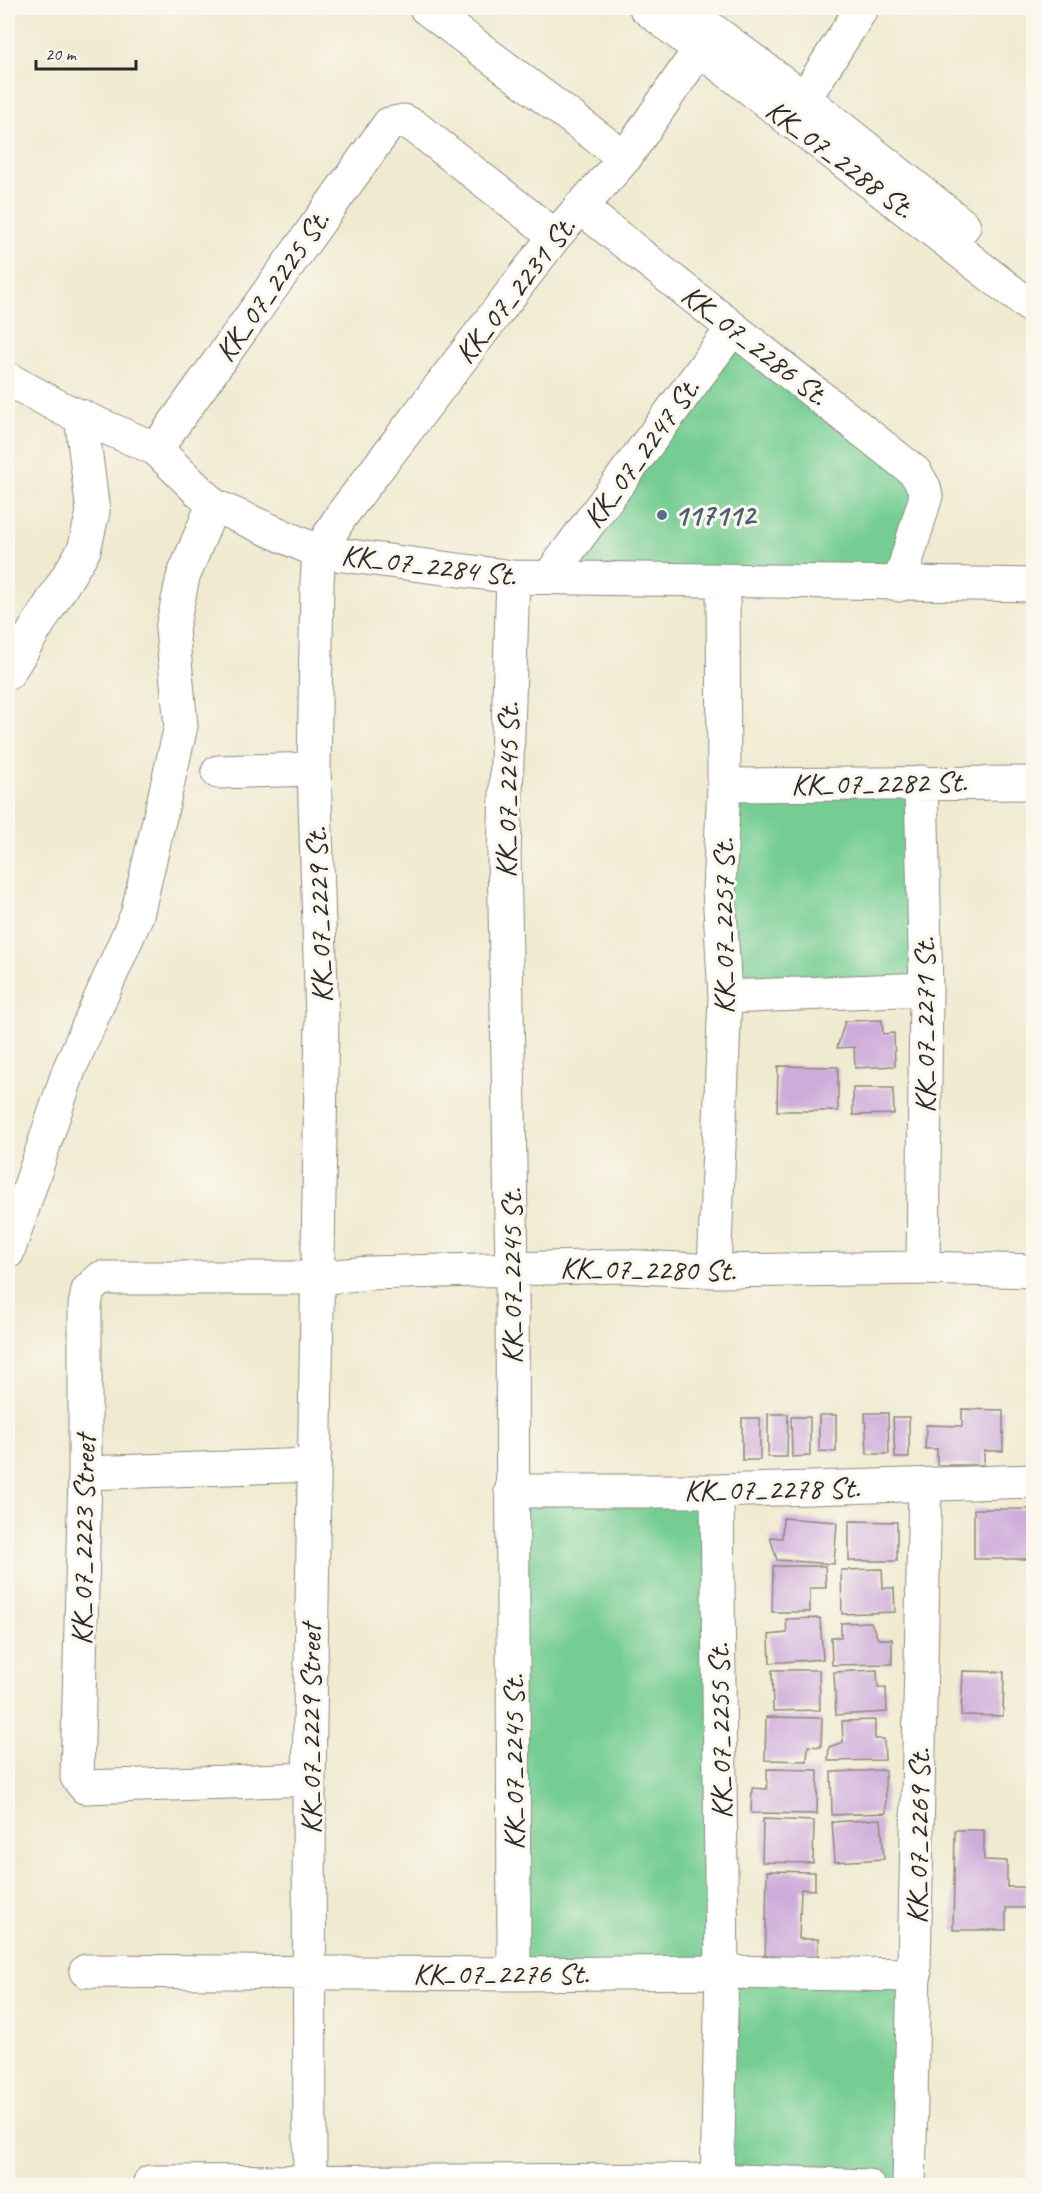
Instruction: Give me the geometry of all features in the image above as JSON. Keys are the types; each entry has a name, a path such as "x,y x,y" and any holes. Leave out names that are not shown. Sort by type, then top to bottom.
{"street":[{"path":"426,8 625,158"},
{"name":"KK_07_2288 St.","path":"646,8 705,40 797,110 1034,281"},
{"name":"KK_07_2288 St.","path":"683,8 705,40"},
{"path":"797,110 862,8"},
{"name":"KK_07_2231 St.","path":"319,552 341,516 555,236 625,158 705,40"},
{"name":"KK_07_2288 St.","path":"797,110 1034,309"},
{"name":"KK_07_2225 St.","path":"156,449 389,123 404,121 414,126 555,236"},
{"name":"KK_07_2286 St.","path":"580,207 915,472 924,487 924,507 899,585"},
{"name":"KK_07_2247 St.","path":"549,577 733,328"},
{"name":"KK_07_2284 St.","path":"8,379 81,416 156,449 213,505 319,552 513,578 899,585 1034,585"},
{"path":"8,673 84,550 93,512 81,416"},
{"path":"8,1252 69,1070 137,915 181,726 172,629 183,576 213,505"},
{"name":"KK_07_2229 St.","path":"315,1278 322,1018 314,769 319,552"},
{"name":"KK_07_2245 St.","path":"513,578 504,854 512,1268 514,1974"},
{"name":"KK_07_2257 St.","path":"714,1271 725,997 719,890 724,785 723,582"},
{"path":"218,772 314,769"},
{"name":"KK_07_2271 St.","path":"921,782 926,989 923,1268"},
{"name":"KK_07_2282 St.","path":"724,785 1034,783"},
{"path":"725,997 926,989"},
{"name":"KK_07_2280 St.","path":"88,1290 101,1278 315,1278 369,1273 512,1268 622,1266 714,1271 923,1268 1034,1271"},
{"name":"KK_07_2229 Street","path":"310,2181 309,1779 315,1278"},
{"name":"KK_07_2223 Street","path":"88,1290 84,1306 86,1473 77,1777 85,1787 309,1779"},
{"path":"86,1473 312,1465"},
{"name":"KK_07_2278 St.","path":"511,1491 717,1491 1034,1481"},
{"name":"KK_07_2269 St.","path":"909,2186 925,1486"},
{"name":"KK_07_2255 St.","path":"717,1491 722,1972 717,2180"},
{"name":"KK_07_2276 St.","path":"87,1971 514,1974 722,1972 915,1975"},
{"path":"150,2182 530,2183 717,2180 868,2186"}],"green space":[{"path":"733,328 924,487 899,585 549,577"},
{"path":"921,782 926,989 725,997 724,785"},
{"path":"511,1491 717,1491 722,1971 915,1975 909,2185 717,2180 722,1972 514,1974"}],"building":[{"path":"882,1020 883,1034 894,1033 895,1066 855,1068 854,1047 837,1048 845,1021"},
{"path":"778,1066 838,1067 838,1111 777,1111"},
{"path":"853,1088 893,1088 894,1114 853,1115"},
{"path":"962,1409 1003,1410 1003,1451 984,1451 984,1465 937,1465 937,1449 925,1449 926,1425 962,1426"},
{"path":"865,1413 888,1413 889,1454 867,1454"},
{"path":"768,1414 788,1414 787,1457 768,1457"},
{"path":"819,1415 836,1415 836,1452 819,1451"},
{"path":"791,1417 810,1417 810,1456 792,1457"},
{"path":"893,1417 909,1417 909,1458 895,1458"},
{"path":"742,1418 760,1418 760,1460 742,1460"},
{"path":"1030,1421 1034,1421 1034,1470 1029,1470"},
{"path":"974,1509 1034,1509 1034,1559 974,1559"},
{"path":"783,1518 837,1522 834,1564 777,1560 770,1537 782,1538"},
{"path":"849,1521 897,1522 897,1561 849,1561"},
{"path":"773,1566 825,1566 826,1588 810,1588 810,1612 772,1612"},
{"path":"882,1569 883,1588 894,1588 895,1612 842,1614 841,1570"},
{"path":"820,1618 823,1659 770,1663 769,1635 787,1633 786,1619"},
{"path":"871,1622 878,1639 892,1639 892,1664 832,1665 831,1637 841,1637 841,1623"},
{"path":"772,1670 819,1670 820,1710 773,1711"},
{"path":"877,1670 878,1688 886,1688 887,1712 836,1715 834,1672"},
{"path":"963,1671 1004,1672 1003,1716 961,1715"},
{"path":"766,1717 822,1718 821,1747 808,1746 807,1761 765,1760"},
{"path":"875,1720 875,1739 884,1739 885,1760 828,1761 829,1747 843,1742 842,1721"},
{"path":"767,1769 818,1770 817,1814 751,1813 752,1788 767,1789"},
{"path":"885,1770 886,1813 832,1815 831,1772"},
{"path":"763,1819 814,1821 813,1863 762,1862"},
{"path":"881,1819 884,1859 835,1862 832,1822"},
{"path":"955,1830 984,1830 984,1860 1007,1861 1007,1887 1025,1887 1025,1908 1006,1908 1006,1930 953,1930"},
{"path":"767,1871 815,1872 815,1890 801,1889 799,1939 818,1939 818,1965 765,1964"}],"place":[{"name":"117112","path":"662,515"}]}
